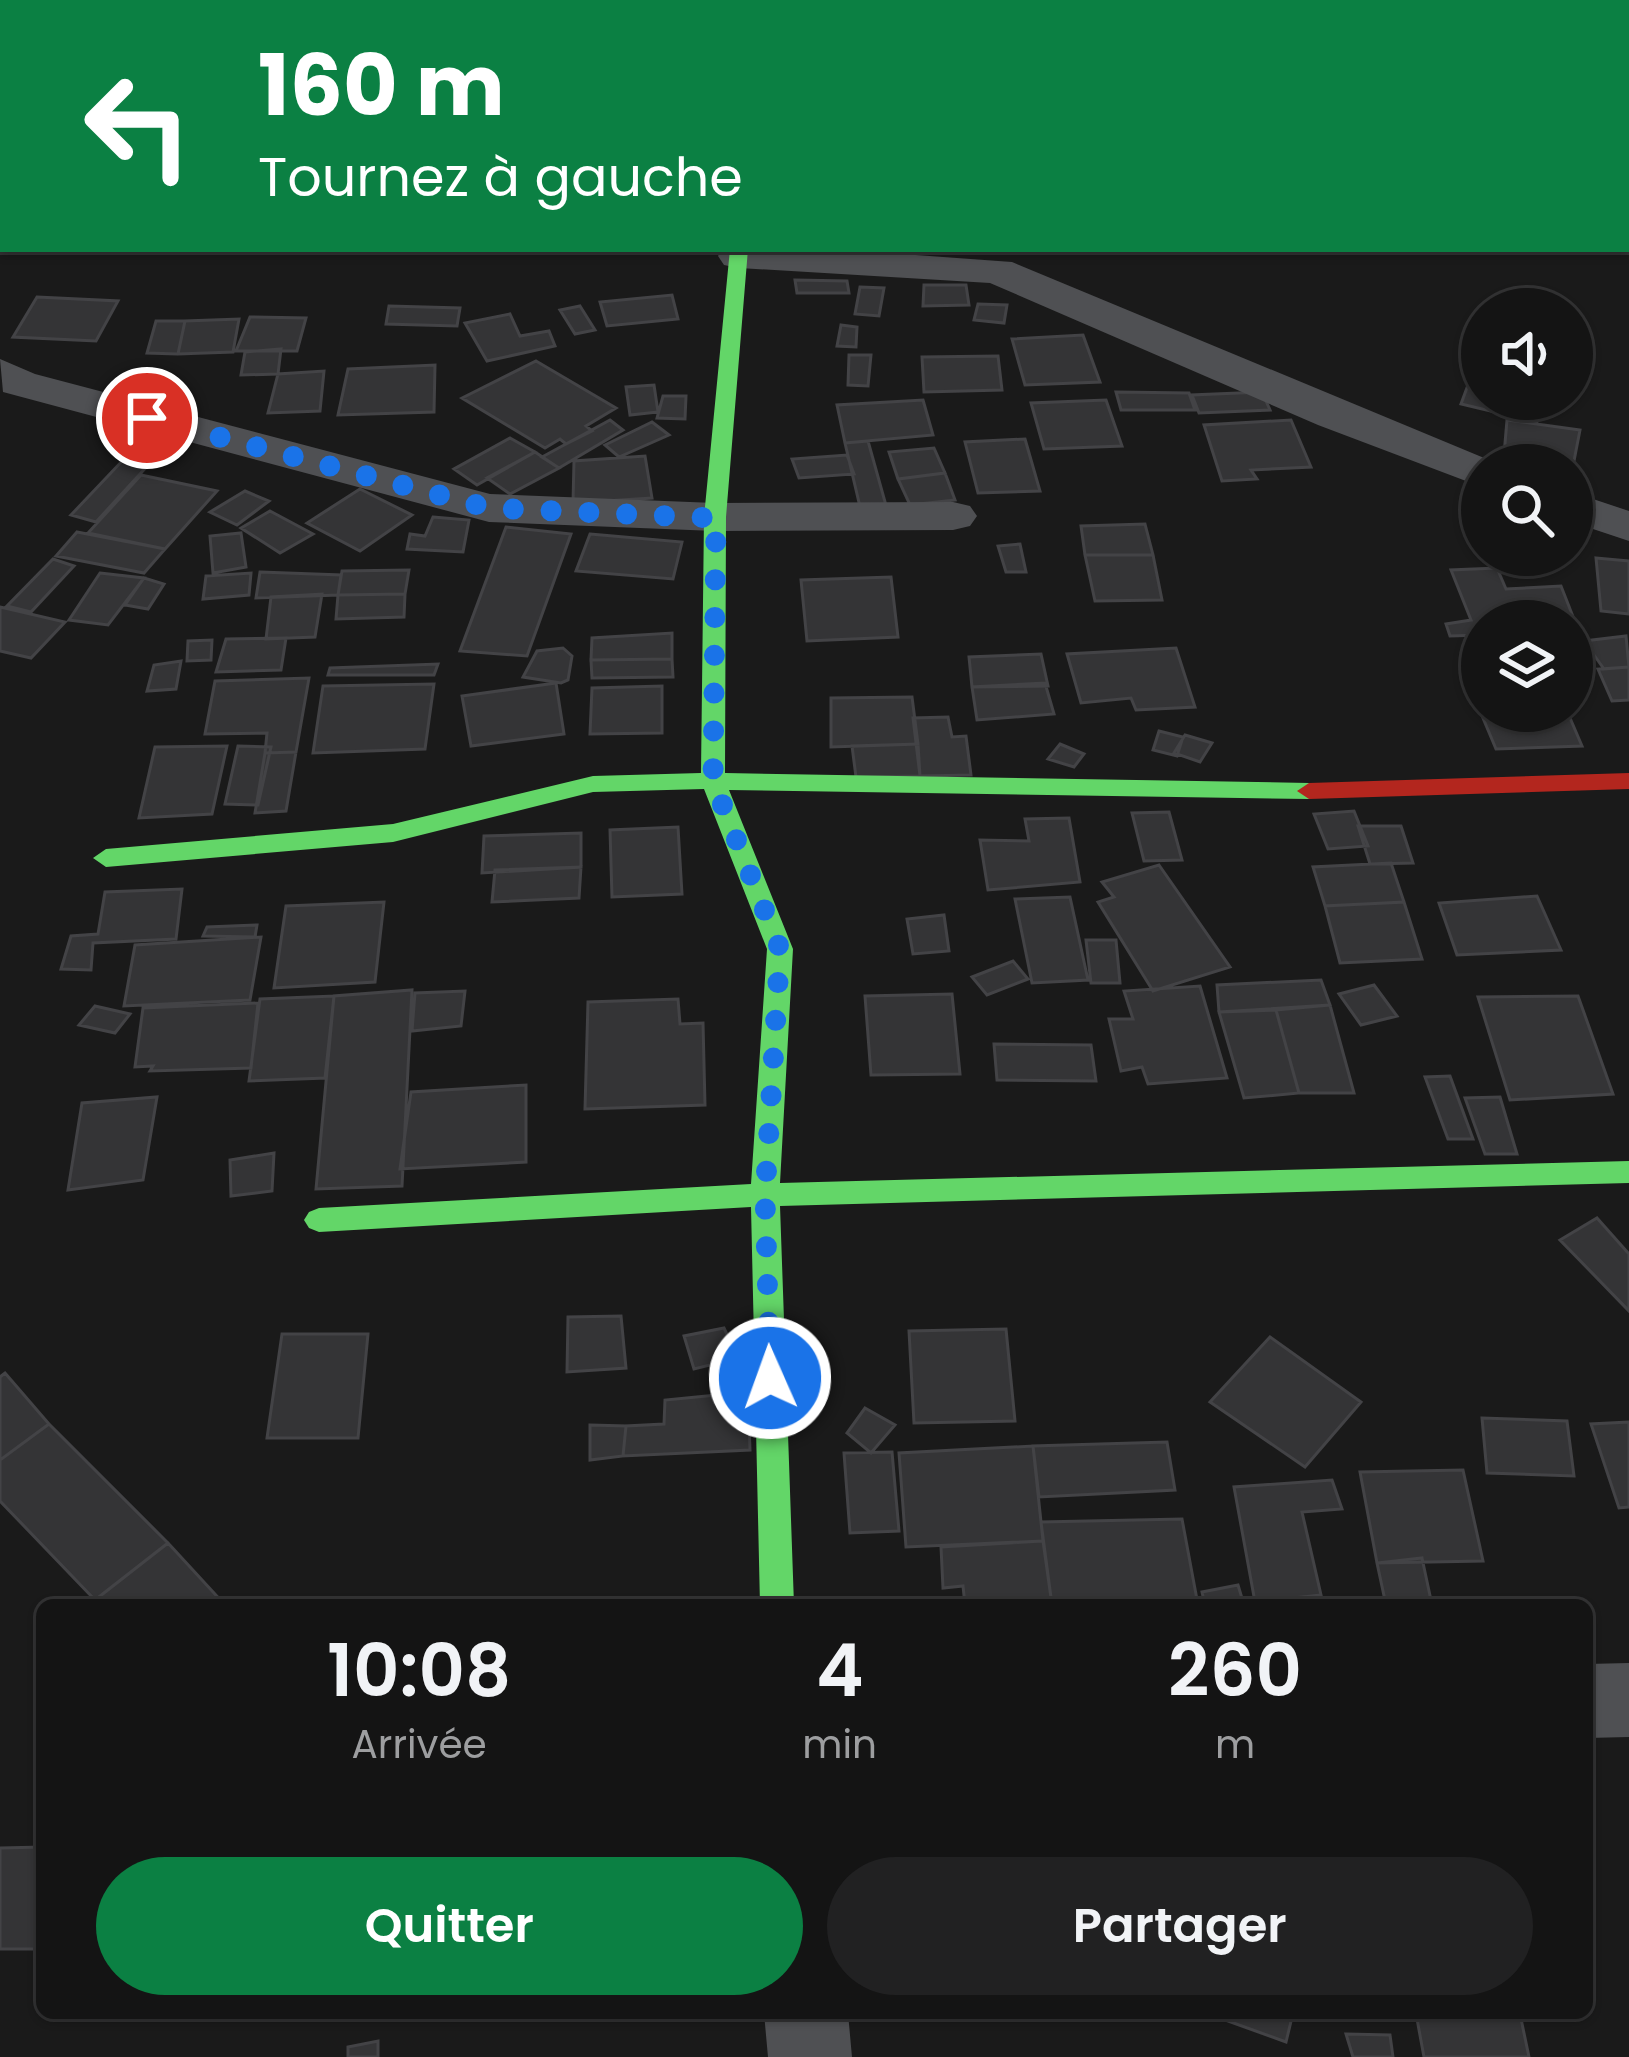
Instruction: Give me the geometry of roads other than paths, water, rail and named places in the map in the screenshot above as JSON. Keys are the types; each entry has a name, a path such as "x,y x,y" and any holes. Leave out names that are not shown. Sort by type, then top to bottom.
{"street":[{"path":"777,1599 765,1196 780,949 713,781 716,518 739,253 997,271 1334,415 1461,463"},
{"path":"0,372 41,389 489,508 716,518 952,516"},
{"path":"1593,514 1629,527"},
{"path":"106,857 393,833 593,784 713,781 1331,791 1629,781"},
{"path":"319,1220 765,1196 1629,1172"},
{"path":"1593,1700 1629,1700"},
{"path":"807,2019 810,2057"}]}
